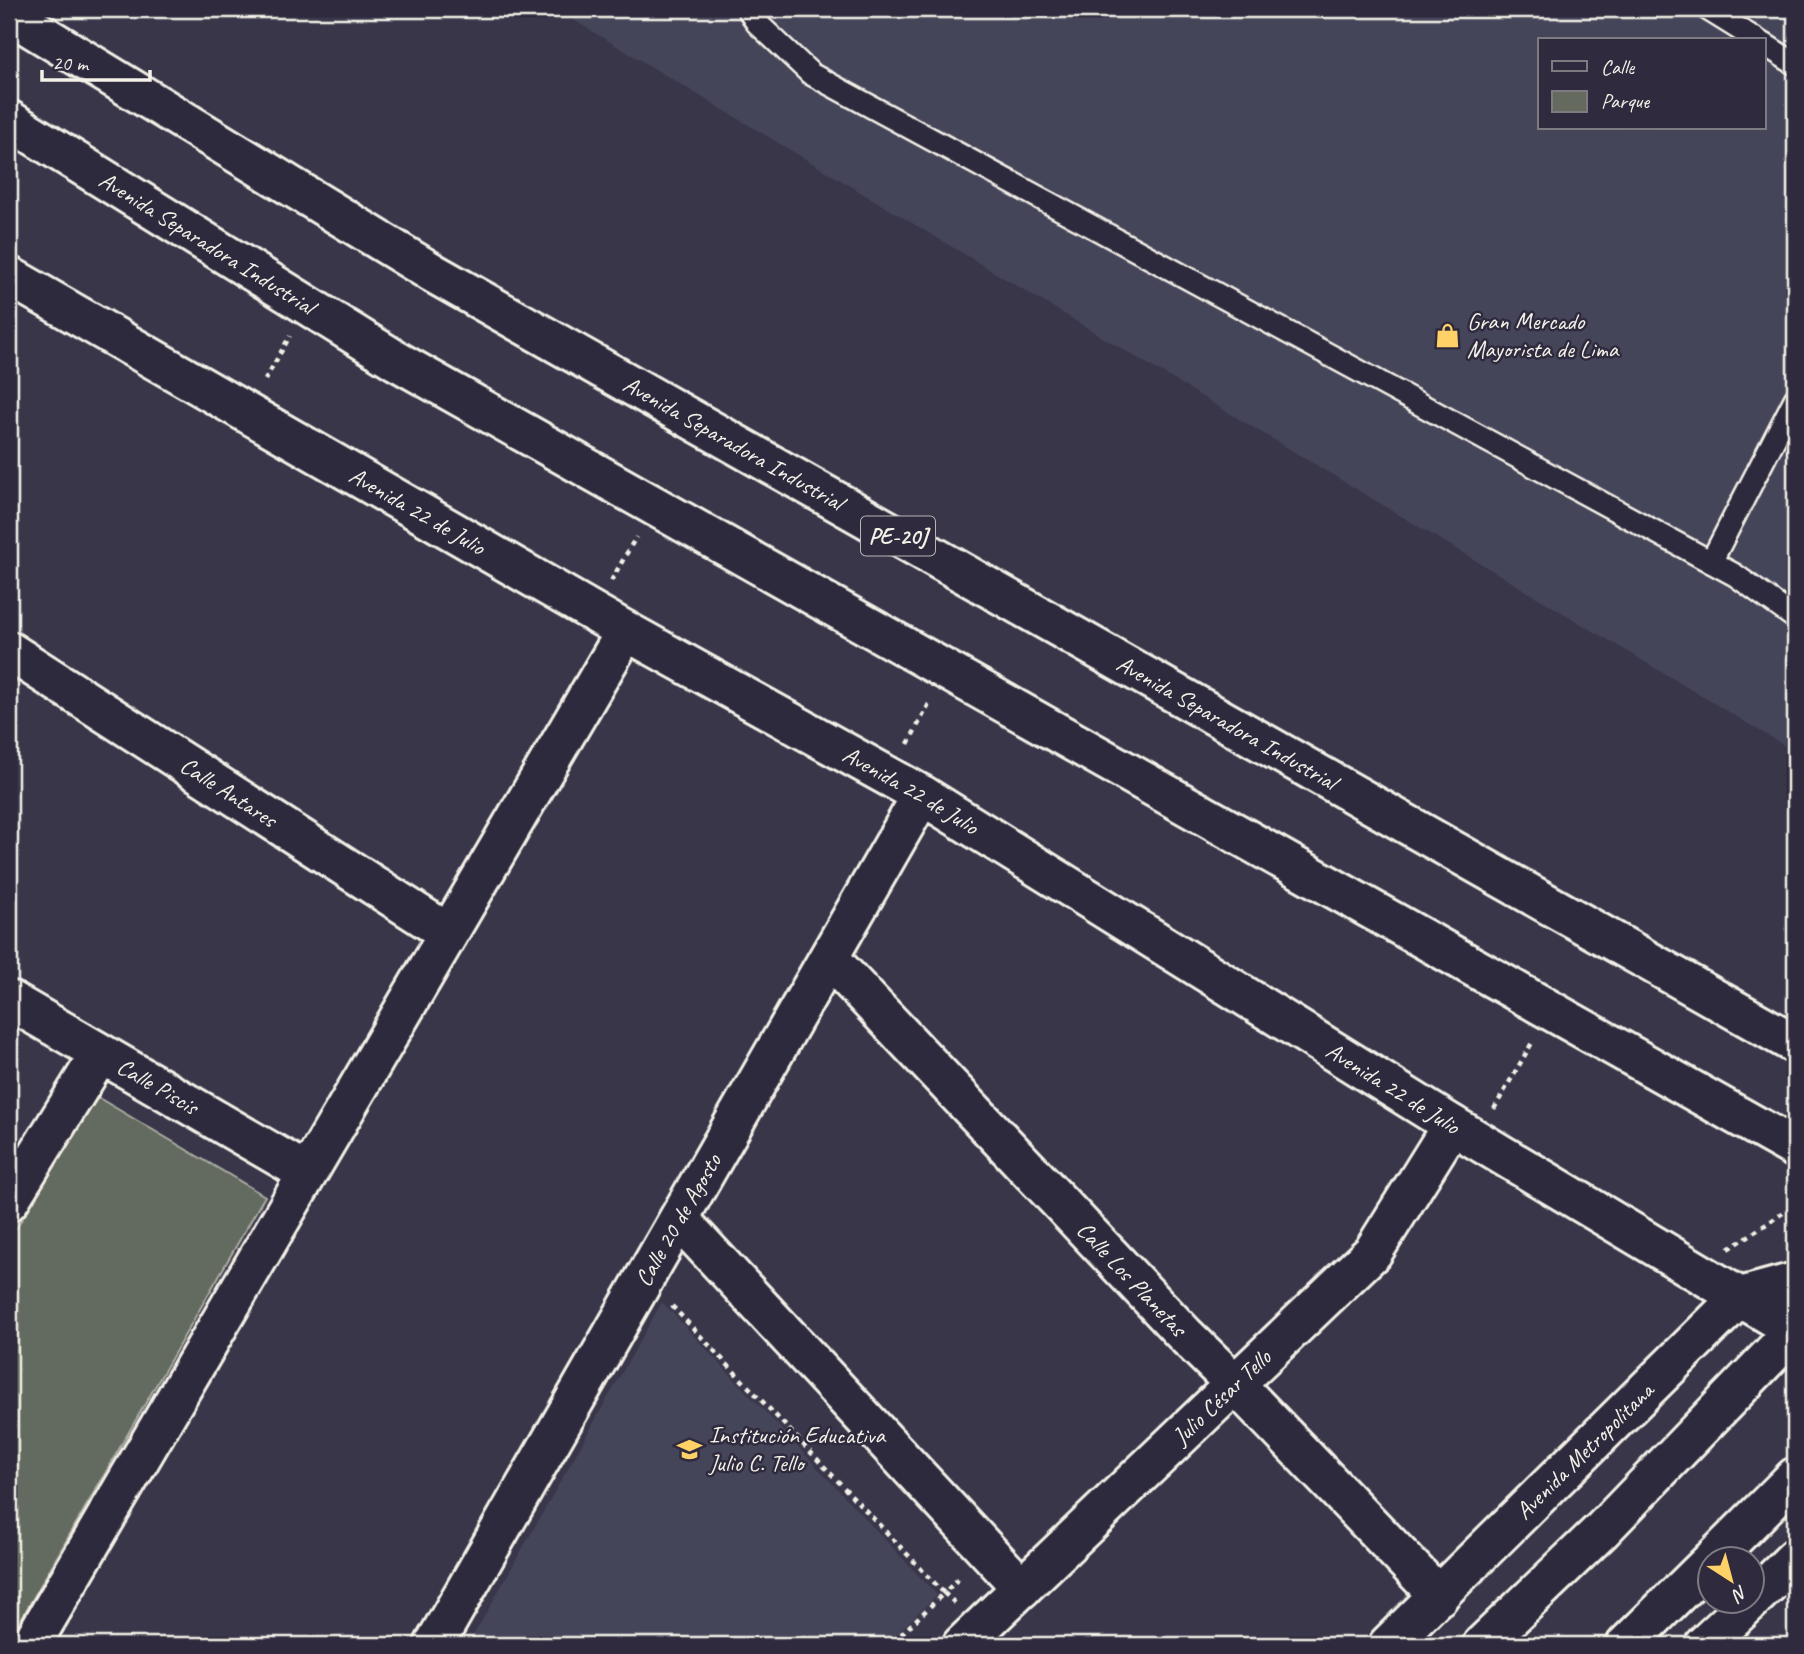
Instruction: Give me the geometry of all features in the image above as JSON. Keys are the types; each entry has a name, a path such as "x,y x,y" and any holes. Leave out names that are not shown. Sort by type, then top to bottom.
{"street":[{"name":"Avenida Separadora Industrial","path":"9,14 433,272 1795,1044"},
{"name":"Avenida Separadora Industrial","path":"9,120 397,361 1795,1148"},
{"name":"Avenida 22 de Julio","path":"9,276 626,631 906,786 1464,1133 1795,1330"},
{"path":"32,1645 626,631"},
{"name":"Calle Antares","path":"9,651 448,933"},
{"name":"Calle 20 de Agosto","path":"434,1645 829,958 906,786"},
{"name":"Calle Los Planetas","path":"829,958 1185,1335 1439,1596"},
{"name":"Calle Piscis","path":"9,1000 307,1173"},
{"path":"9,1201 100,1054"},
{"name":"Julio César Tello","path":"962,1645 1373,1252 1464,1133"},
{"path":"679,1219 1021,1588"},
{"name":"Avenida Metropolitana","path":"1388,1645 1740,1297 1795,1282"},
{"path":"1482,1645 1602,1530 1795,1330"},
{"path":"1726,1546 1795,1477"},
{"path":"1766,1586 1795,1558"},
{"path":"1626,1645 1696,1576"},
{"path":"1704,1645 1735,1616"}],"lane":[{"path":"748,9 757,23 811,74 1735,575 1795,618"},
{"path":"1707,9 1754,38"},
{"path":"1766,45 1795,64"},
{"path":"1711,562 1795,399"}],"path":[{"path":"246,412 308,306"},
{"path":"594,612 654,505"},
{"path":"906,786 947,670"},
{"path":"1464,1133 1551,1010"},
{"path":"1726,1251 1795,1205"},
{"path":"664,1297 944,1593 890,1645"}],"shaded area":[{"name":"Gran Mercado Mayorista de Lima","path":"555,9 1795,9 1795,752"},
{"name":"Institución Educativa Julio C. Tello","path":"662,1302 937,1595 885,1645 468,1645"}],"green space":[{"path":"97,1097 265,1196 9,1640 9,1240"}],"place":[{"name":"Gran Mercado Mayorista de Lima","path":"1447,335"},
{"name":"Institución Educativa Julio C. Tello","path":"689,1449"}]}
